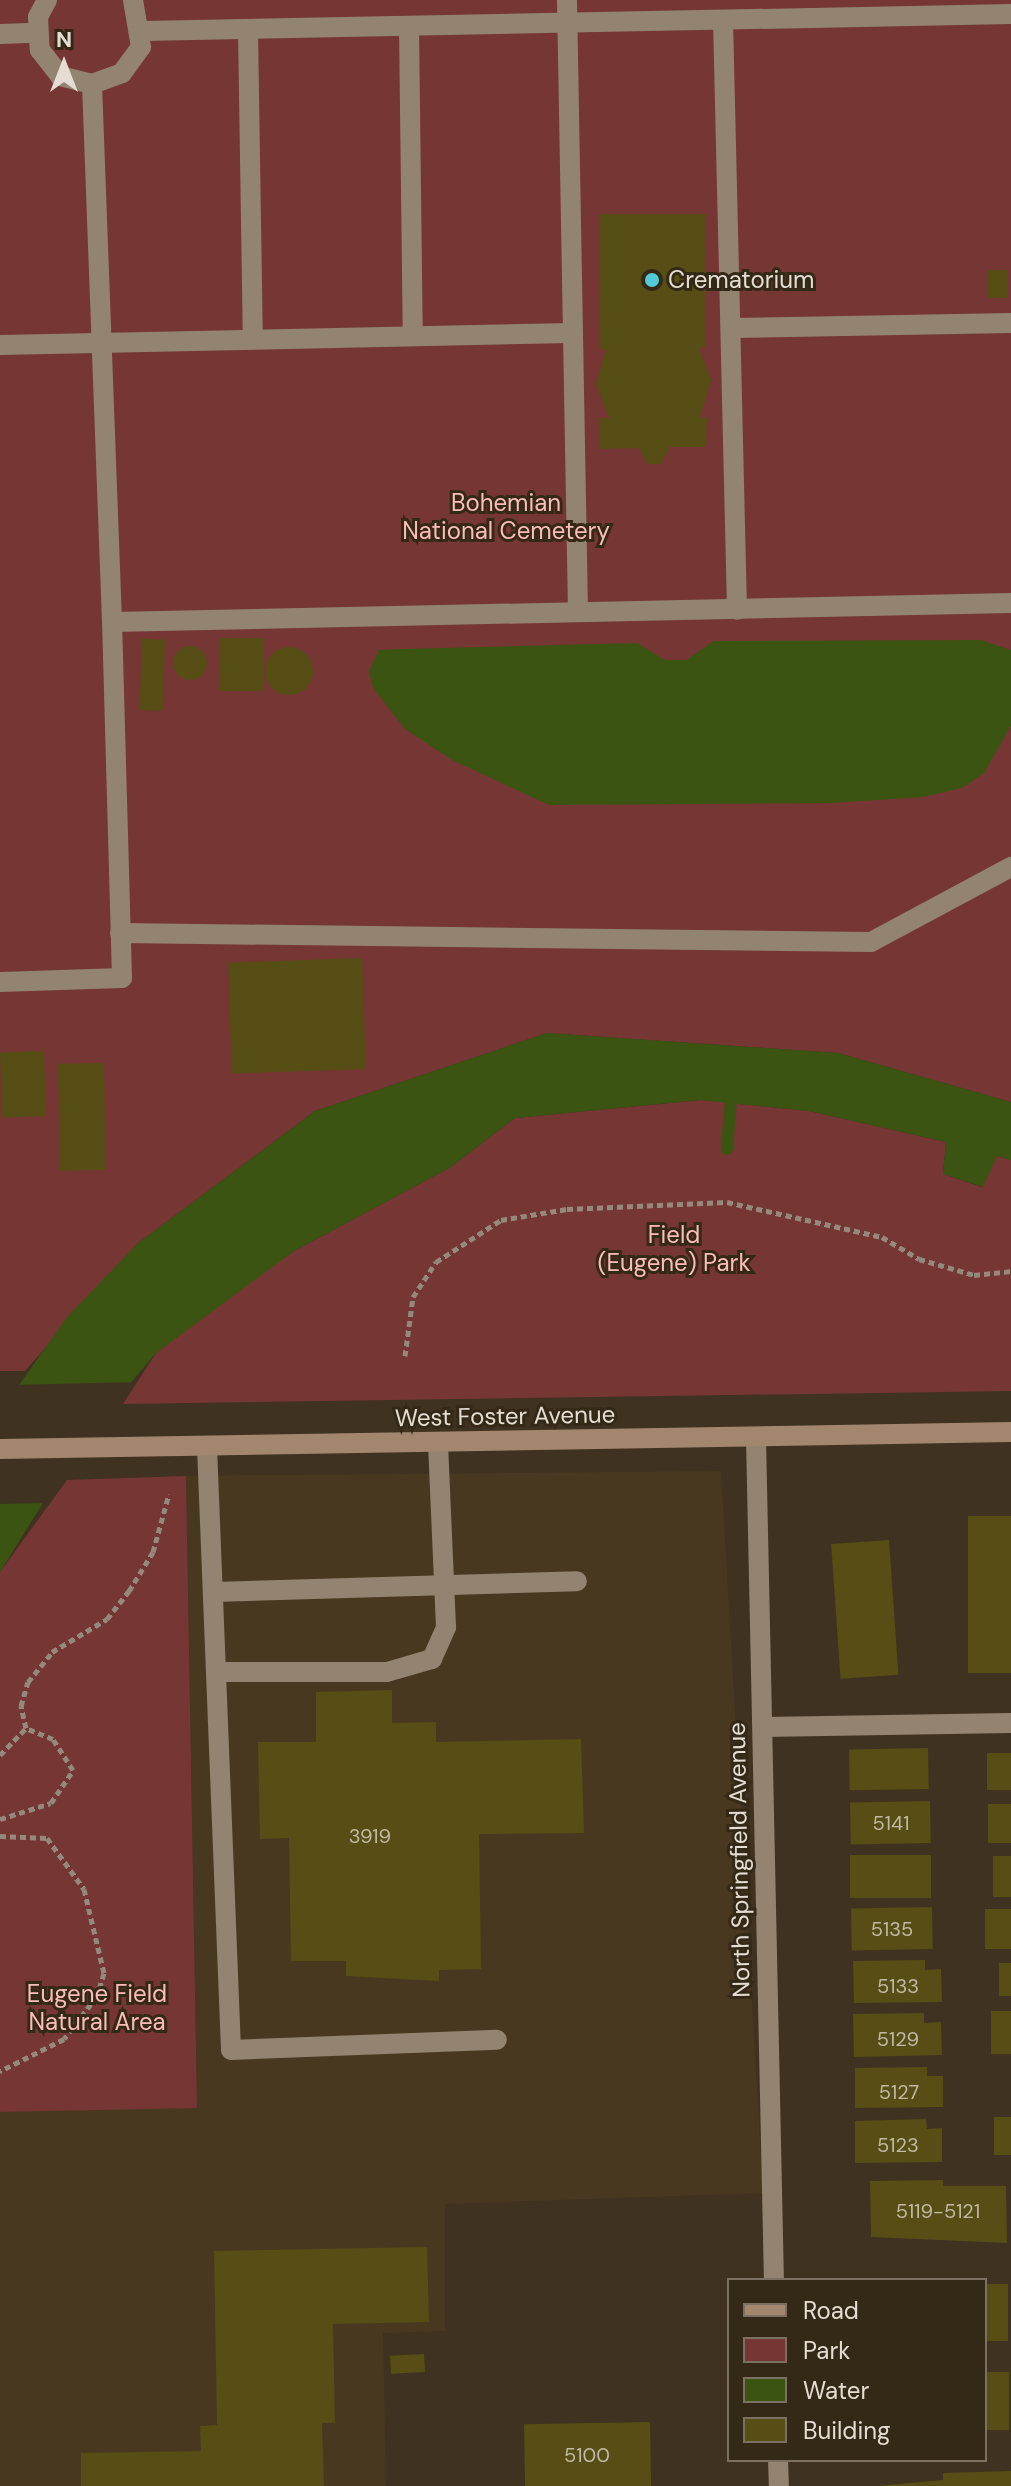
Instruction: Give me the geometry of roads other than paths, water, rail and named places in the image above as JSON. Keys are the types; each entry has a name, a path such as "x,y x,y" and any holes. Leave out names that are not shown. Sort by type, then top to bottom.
{"main road":[{"name":"West Foster Avenue","path":"0,1449 1011,1432"}],"street":[{"path":"47,0 36,33 60,76 92,84 128,68 143,31 133,0"},
{"path":"567,0 578,610"},
{"path":"143,31 1011,14"},
{"path":"723,20 737,610"},
{"path":"409,26 413,336"},
{"path":"248,30 253,339"},
{"path":"0,34 36,33"},
{"path":"0,982 122,978 92,84"},
{"path":"731,328 1011,323"},
{"path":"0,345 571,333"},
{"path":"112,622 1011,603"},
{"path":"120,933 871,942 1011,867"},
{"name":"North Springfield Avenue","path":"756,1438 774,2278"},
{"path":"217,1672 387,1672 432,1659 446,1627 438,1444"},
{"path":"207,1447 231,2050 497,2040"},
{"path":"213,1592 577,1581"},
{"path":"763,1727 1011,1723"},
{"path":"778,2462 779,2486"}],"water":[{"path":"981,640 1011,650 1011,726 984,773 962,788 923,797 832,803 549,805 452,760 405,729 373,688 369,671 379,650 637,643 665,660 686,660 714,641"},
{"path":"547,1033 838,1053 1011,1102 1011,1160 997,1156 983,1187 943,1174 946,1142 809,1111 700,1100 515,1118 451,1167 294,1251 156,1353 82,1440 0,1572 0,1412 67,1317 138,1243 315,1111"}],"waterway":[{"path":"727,1149 732,1087"}],"place":[{"name":"Crematorium","path":"652,280"}],"park label":[{"name":"Bohemian National Cemetery","path":"506,517"},
{"name":"Field (Eugene) Park","path":"674,1249"},
{"name":"Eugene Field Natural Area","path":"97,2008"}]}
